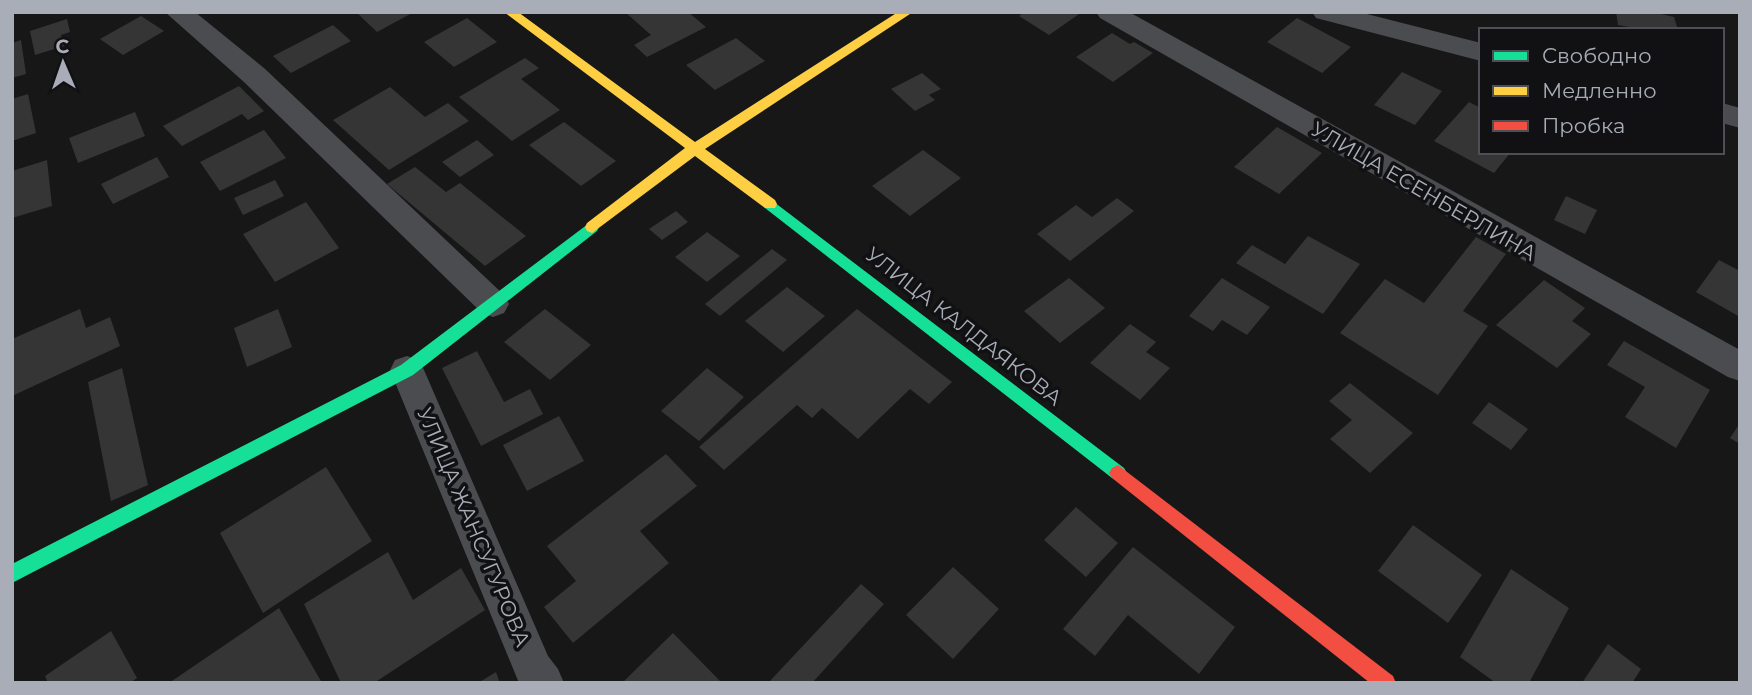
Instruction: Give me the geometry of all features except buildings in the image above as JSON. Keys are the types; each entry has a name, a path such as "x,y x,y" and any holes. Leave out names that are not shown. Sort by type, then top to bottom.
{"street":[{"path":"178,12 254,75 493,304"},
{"name":"УЛИЦА КАЛДАЯКОВА","path":"510,12 845,259 1386,683"},
{"path":"12,575 407,370 694,149 907,12"},
{"name":"УЛИЦА ЕСЕНБЕРЛИНА","path":"1109,12 1740,367"},
{"path":"1325,12 1479,51"},
{"name":"УЛИЦА ЖАНСУГУРОВА","path":"407,370 534,670 544,683"}],"traffic: fast":[{"path":"770,204 1118,473"},
{"path":"12,574 407,370 592,227"}],"traffic: slow":[{"path":"510,12 770,204"},
{"path":"592,227 694,149 907,12"}],"traffic: jam":[{"path":"1118,473 1386,683"}]}
